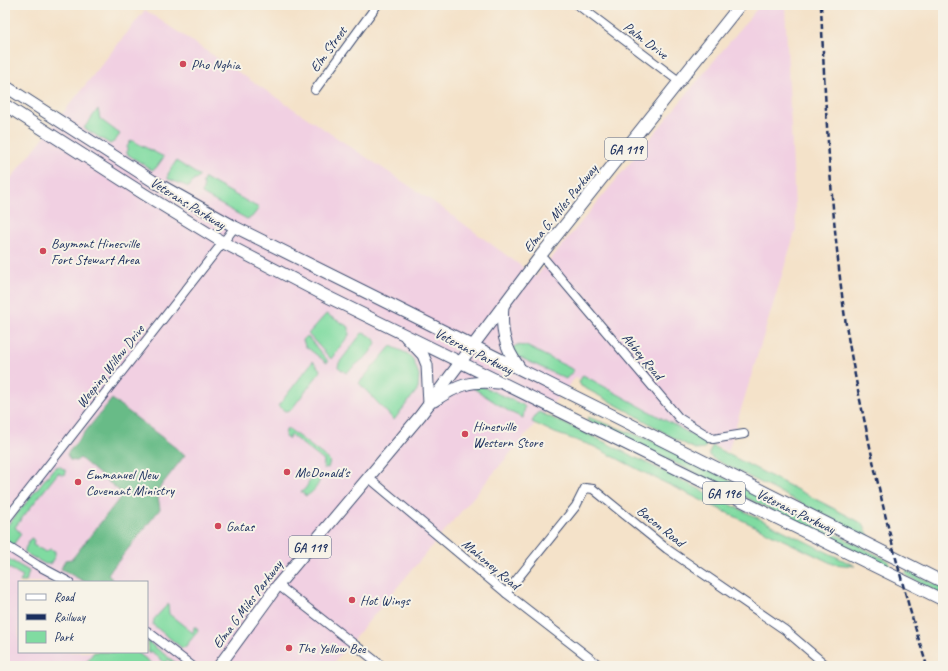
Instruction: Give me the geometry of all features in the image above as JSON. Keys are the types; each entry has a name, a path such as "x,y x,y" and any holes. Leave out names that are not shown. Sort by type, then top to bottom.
{"main road":[{"name":"Elma G. Miles Parkway","path":"406,432 429,404 541,255 740,5"},
{"name":"Veterans Parkway","path":"5,86 153,181 235,227 521,369 943,582"},
{"name":"Veterans Parkway","path":"5,105 224,243 330,298 943,600"},
{"path":"504,304 502,319 503,338 511,357 521,369"},
{"path":"401,332 423,355 427,365 429,404"},
{"name":"GA 196","path":"429,404 464,384 485,382 505,384"},
{"name":"Elma G Miles Parkway","path":"220,666 278,585 406,432"}],"street":[{"name":"Elm Street","path":"315,90 377,5"},
{"name":"Palm Drive","path":"578,5 680,82"},
{"name":"Weeping Willow Drive","path":"5,521 235,227"},
{"name":"Abbey Road","path":"541,255 679,418 713,439 744,434"},
{"name":"Mahoney Road","path":"369,478 506,593 600,666"},
{"name":"Bacon Road","path":"506,593 576,506 585,488 593,489 667,549 785,630 827,666"},
{"path":"5,545 37,565 67,581"},
{"path":"278,585 382,666"},
{"path":"148,632 192,666"}],"shaded area":[{"path":"760,5 785,5 796,229 728,452 576,377 331,666 5,666 5,186 145,10 438,205 536,277"}],"green space":[{"path":"98,109 100,119 120,134 115,141 110,144 84,128"},
{"path":"131,140 164,157 156,168 152,170 127,154 127,147"},
{"path":"176,161 200,176 194,180 189,187 168,179 168,174"},
{"path":"205,178 259,208 252,217 247,219 202,194 204,184 202,183"},
{"path":"326,314 349,327 349,335 331,359 308,334"},
{"path":"362,333 371,336 376,344 368,355 346,373 338,367 339,363"},
{"path":"307,336 328,361 327,363 305,346 303,340"},
{"path":"516,345 526,346 574,370 566,379 519,357 512,349"},
{"path":"391,346 408,354 413,359 419,375 418,389 394,420 359,383"},
{"path":"313,361 321,371 291,410 285,411 278,406"},
{"path":"583,375 707,443 704,449 697,450 675,439 635,415 581,386 579,382"},
{"path":"481,386 523,405 525,407 523,418 510,412 473,388"},
{"path":"112,399 185,455 157,491 160,509 108,574 113,581 83,581 61,569 65,560 72,559 123,494 80,458 76,461 70,460 67,454"},
{"path":"539,412 596,438 855,566 833,564 649,475 593,446 555,433 532,422 536,414"},
{"path":"588,417 650,440 889,561 890,566 888,567 587,420"},
{"path":"289,429 330,461 328,468 323,468 324,461 291,435 288,439 285,437 286,430"},
{"path":"712,446 863,524 870,538 712,458 709,454"},
{"path":"59,466 65,470 66,474 62,475 58,473 15,527 21,534 13,545 6,543 5,529 7,526 54,468"},
{"path":"316,474 320,479 318,484 309,495 306,496 301,492 307,487 312,476"},
{"path":"32,538 34,541 33,545 46,552 50,549 55,551 55,556 50,564 45,564 25,553 25,549"},
{"path":"5,557 29,571 26,581 20,581 23,576 5,566"},
{"path":"907,571 943,588 943,595 907,576 905,573"},
{"path":"168,604 169,614 193,633 194,627 196,627 198,631 185,647 182,648 153,625 154,619"},
{"path":"148,642 176,663 173,664 168,660 165,663 151,651 148,653"},
{"path":"93,653 138,653 155,666 83,666"}],"railway":[{"path":"821,5 832,197 846,327 887,524 927,666"}],"place":[{"name":"Pho Nghia","path":"183,64"},
{"name":"Baymont Hinesville Fort Stewart Area","path":"43,251"},
{"name":"Hinesville Western Store","path":"465,434"},
{"name":"McDonald's","path":"287,472"},
{"name":"Emmanuel New Covenant Ministry","path":"78,482"},
{"name":"Gatas","path":"218,526"},
{"name":"Hot Wings","path":"352,600"},
{"name":"The Yellow Bee","path":"289,648"}]}
